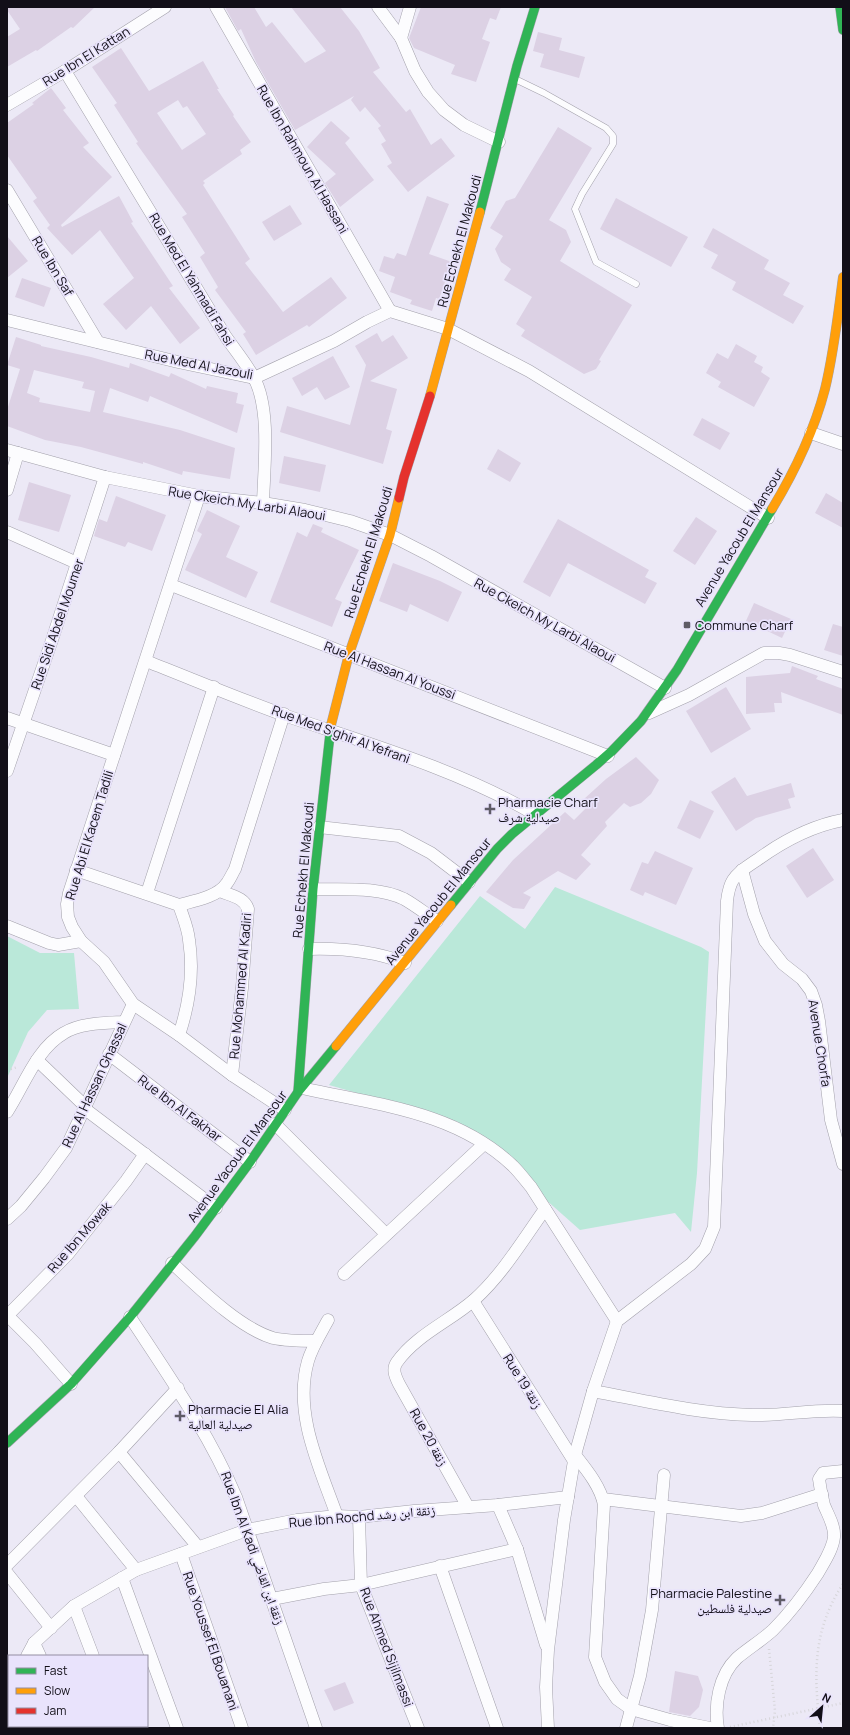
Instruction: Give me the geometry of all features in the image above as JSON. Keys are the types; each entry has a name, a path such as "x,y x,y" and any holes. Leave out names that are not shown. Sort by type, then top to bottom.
{"street":[{"name":"Rue Ibn El Kattan","path":"7,105 65,71 165,7"},
{"name":"Rue Ibn Rahmoun Al Hassani","path":"216,7 390,311"},
{"path":"378,7 401,38 415,71 428,92 444,110 464,125 499,142"},
{"path":"401,38 410,7"},
{"name":"Rue Echekh El Makoudi","path":"300,1090 308,949 330,729 350,654 390,535 404,476 448,329 534,7"},
{"path":"840,7 843,30"},
{"name":"Rue Med El Yahmadi Fahsi","path":"65,71 226,337 254,378 261,401 264,421 263,503"},
{"name":"Rue Ibn Saf","path":"7,190 98,342"},
{"name":"Avenue Yacoub El Mansour","path":"7,1443 71,1384 130,1317 216,1208 300,1090 405,963 496,849 516,828 608,756 648,714 665,688 741,559 782,494 811,433 821,403 830,366 843,277"},
{"path":"390,311 448,329 529,372 768,518"},
{"name":"Rue Med Al Jazouli","path":"7,320 254,378 334,341 390,311"},
{"path":"811,433 843,444"},
{"path":"7,490 13,451"},
{"name":"Rue Ckeich My Larbi Alaoui","path":"13,451 105,477 199,496 263,503 305,510 350,521 390,535 431,556 665,688"},
{"name":"Rue Sidi Abdel Moumer","path":"7,771 105,477"},
{"name":"Rue Abi El Kacem Tadili","path":"199,496 146,661 68,893 68,917 80,941 104,962 133,1004 179,1035 232,1075 285,1110"},
{"path":"7,532 77,563"},
{"name":"Rue Al Hassan Al Youssi","path":"171,585 608,756"},
{"path":"648,714 689,695 764,653 790,655 843,672"},
{"name":"Rue Med S'ghir Al Yefrani","path":"146,661 214,688 330,729 460,778 500,795 534,814"},
{"path":"147,893 214,688"},
{"path":"76,870 179,905 220,892 227,884 235,869 284,714"},
{"path":"7,718 114,755"},
{"path":"548,1728 546,1687 548,1650 568,1498 574,1458 593,1391 617,1321 691,1264 705,1249 712,1232 715,1219 727,900 732,881 742,870 792,837 821,826 843,820"},
{"path":"319,827 399,836 431,853 469,882"},
{"name":"Avenue Chorfa","path":"742,870 754,914 765,941 783,964 802,979 811,991 816,1005 831,1120 843,1164"},
{"path":"313,889 363,891 393,895 404,899 437,921"},
{"name":"Rue Mohammed Al Kadiri","path":"220,892 240,899 246,903 248,909 242,988 232,1075"},
{"path":"179,905 189,940 191,961 189,997 179,1035"},
{"path":"7,926 49,943 58,945 80,941"},
{"path":"308,949 368,952 386,956 405,963"},
{"name":"Rue Al Hassan Ghassal","path":"7,1219 21,1206 66,1148 133,1004"},
{"path":"7,1112 37,1060 50,1043 64,1032 98,1024 124,1022"},
{"name":"Rue Ibn Al Fakhar","path":"109,1054 250,1162"},
{"path":"37,1060 85,1108 216,1208"},
{"path":"300,1090 411,1110 438,1120 484,1144 515,1167 531,1188 617,1321"},
{"path":"276,1124 386,1234"},
{"path":"344,1274 484,1144"},
{"name":"Rue Ibn Mowak","path":"7,1315 68,1254 126,1181 145,1154"},
{"path":"473,1301 492,1282 545,1209"},
{"path":"172,1263 230,1314 252,1328 272,1337 284,1340 316,1341"},
{"name":"Rue 20 زنقة","path":"468,1507 399,1384 395,1376 394,1366 418,1341 473,1301"},
{"name":"Rue 19 زنقة","path":"473,1301 574,1458 603,1499"},
{"path":"7,1315 35,1343 71,1384"},
{"name":"Rue Ibn Al Kadi زنقة ابن القاضي","path":"130,1317 178,1388 223,1465 236,1497 316,1728"},
{"path":"328,1320 316,1341 308,1360 303,1383 304,1405 308,1428 337,1516"},
{"path":"7,1566 119,1452 178,1388"},
{"path":"593,1391 690,1409 722,1413 772,1415 821,1410 843,1411"},
{"path":"119,1452 198,1547"},
{"path":"718,1728 716,1714 717,1698 730,1668 736,1659 768,1634 783,1618 811,1584 830,1550 834,1534 819,1479 821,1475 843,1471"},
{"path":"626,1728 647,1643 652,1610 664,1475"},
{"path":"710,1728 669,1724 631,1709 621,1703 613,1695 605,1682 595,1657 604,1524 603,1499 732,1515 752,1515 822,1494"},
{"path":"76,1496 136,1570"},
{"name":"Rue Ibn Rochd زنقة ابن رشد","path":"28,1655 34,1642 74,1606 136,1570 247,1530 297,1520 337,1516 359,1517 414,1510 498,1505 568,1498"},
{"path":"498,1505 517,1549 548,1650"},
{"name":"Rue Ahmed Sijilmassi","path":"359,1517 362,1585 418,1728"},
{"path":"272,1599 324,1589 362,1585 517,1549"},
{"name":"Rue Youssef El Bouanani","path":"180,1554 242,1728"},
{"path":"440,1566 497,1728"},
{"path":"7,1573 51,1628"},
{"path":"122,1578 177,1728"},
{"path":"74,1606 93,1655"},
{"path":"34,1642 40,1655"}],"lane":[{"path":"514,78 606,128 613,136 613,144 582,194 575,209 596,262 636,284"}],"path":[{"path":"820,1728 816,1681 820,1635 825,1618 843,1584"},
{"path":"768,1634 774,1717 772,1728"},
{"path":"725,1728 843,1703"}],"green space":[{"path":"555,887 701,947 709,952 697,1173 691,1232 675,1213 580,1230 458,1122 329,1085 480,896 525,929"},
{"path":"7,936 40,953 74,953 79,1009 47,1010 28,1032 7,1078"}],"building":[{"path":"7,7 95,7 73,28 71,27 37,51 36,50 7,67 7,37 20,29 7,10"},
{"path":"225,7 254,7 266,27 272,22 305,63 326,51 291,7 340,7 359,31 380,68 373,72 406,112 410,109 431,145 441,138 455,156 408,192 387,166 392,163 381,144 386,141 378,128 381,126 365,107 360,112 351,100 354,96 295,130 256,62 241,29 238,31"},
{"path":"421,7 501,7 496,20 490,18 482,39 490,42 476,82 451,74 455,65 414,48 409,38"},
{"path":"538,32 562,38 559,50 585,57 579,78 540,67 544,54 533,51"},
{"path":"121,48 149,91 203,61 219,89 217,89 234,115 233,116 251,142 240,150 242,154 203,181 205,183 203,185 250,259 245,263 283,312 331,277 347,298 309,327 307,325 256,355 243,334 246,332 215,290 218,287 200,257 205,253 182,217 187,214 136,143 138,142 114,105 117,103 92,67","holes":["178,100 183,108 187,106 206,134 182,150 157,113"]},
{"path":"51,88 66,108 63,110 89,143 83,147 112,177 61,225 62,227 119,196 133,222 131,223 173,286 169,288 200,328 180,344 151,306 126,330 103,304 134,278 100,230 72,255 47,228 50,225 33,201 37,198 7,155 7,123 34,104 32,103"},
{"path":"331,121 350,138 345,143 374,180 340,207 325,183 336,174 307,147"},
{"path":"558,127 592,148 549,220 566,230 571,242 560,261 632,305 599,360 601,361 596,369 584,374 521,336 525,330 516,324 532,297 504,280 511,269 501,262 495,249 503,236 490,228 506,201 515,198"},
{"path":"427,196 449,204 429,254 452,262 439,299 436,298 432,311 410,304 412,300 390,292 395,277 379,271 384,256 394,259 397,253 406,256"},
{"path":"616,198 688,237 671,267 600,229"},
{"path":"290,205 302,224 274,241 262,222"},
{"path":"713,228 769,260 764,269 790,283 783,295 804,306 793,324 732,290 736,282 711,268 718,255 703,247"},
{"path":"7,236 28,261 7,278"},
{"path":"22,278 51,288 44,307 15,297"},
{"path":"377,333 382,342 393,335 408,358 370,381 397,389 386,429 392,431 383,464 280,432 287,406 350,425 366,365 355,346"},
{"path":"16,337 41,346 91,357 129,368 130,363 169,377 171,373 206,389 207,386 238,393 236,403 244,405 237,433 150,396 148,402 110,388 103,412 180,430 235,448 230,479 183,471 182,475 143,462 143,464 81,447 45,440 7,426 7,410 20,369 7,365","holes":["34,370 84,382 82,388 95,391 90,412 39,402 40,398 27,393"]},
{"path":"736,344 757,356 754,362 763,367 761,372 770,378 754,407 718,387 721,382 706,373 717,353 728,359"},
{"path":"333,356 350,387 325,400 317,387 302,396 292,378"},
{"path":"702,418 730,433 720,450 693,435"},
{"path":"498,449 521,463 510,482 487,469"},
{"path":"284,456 326,465 320,492 279,483"},
{"path":"29,482 71,495 59,532 18,520"},
{"path":"826,493 843,503 843,528 815,513"},
{"path":"116,496 166,515 152,551 128,542 125,547 94,536 99,519 107,522"},
{"path":"207,510 240,526 226,557 258,572 246,598 185,570 202,534 197,531"},
{"path":"696,517 717,531 695,565 673,551"},
{"path":"558,519 649,570 645,577 657,583 645,604 568,563 550,597 523,582"},
{"path":"313,524 323,528 321,532 359,550 335,599 342,602 332,627 270,602 297,532 307,537"},
{"path":"393,563 440,581 462,592 448,622 410,604 407,612 379,601"},
{"path":"754,603 791,619 782,638 746,621"},
{"path":"833,624 843,627 843,656 824,650"},
{"path":"792,666 818,676 816,679 843,689 843,715 781,692 782,703 774,703 775,712 746,714 746,677 790,673"},
{"path":"726,687 751,729 711,753 686,711"},
{"path":"636,757 659,780 651,794 641,803 630,807 624,803 605,822 607,826 581,855 591,864 576,880 558,871 523,893 531,897 524,909 513,908 486,892 513,860 565,812 574,820 589,805 584,799 606,779"},
{"path":"735,777 747,796 791,783 795,797 788,799 791,808 756,818 736,831 711,792"},
{"path":"690,800 714,811 700,839 677,828"},
{"path":"813,848 834,880 807,898 786,866"},
{"path":"655,851 693,868 676,905 645,892 643,896 630,890 642,862 648,864"},
{"path":"675,1671 698,1676 703,1690 699,1707 690,1716 669,1712"},
{"path":"345,1682 354,1703 334,1711 324,1690"}],"traffic: fast":[{"path":"480,212 517,66 535,7"},
{"path":"840,7 843,30"},
{"path":"451,905 497,849 512,834 612,751 641,721 677,670 772,509"},
{"path":"298,1092 313,889 331,725"},
{"path":"7,1443 71,1384 130,1317 195,1236 250,1162 298,1092 336,1046"}],"traffic: slow":[{"path":"430,396 480,212"},
{"path":"772,509 803,450 821,405 836,333 843,277"},
{"path":"331,725 349,654 390,535 399,498"},
{"path":"336,1046 451,905"}],"traffic: jam":[{"path":"399,498 404,477 430,396"}],"place":[{"name":"Commune Charf","path":"687,625"},
{"name":"Pharmacie Charf صيدلية شرف","path":"490,809"},
{"name":"Pharmacie El Alia صيدلية العالية","path":"180,1416"},
{"name":"Pharmacie Palestine صيدلية فلسطين","path":"780,1600"}]}
